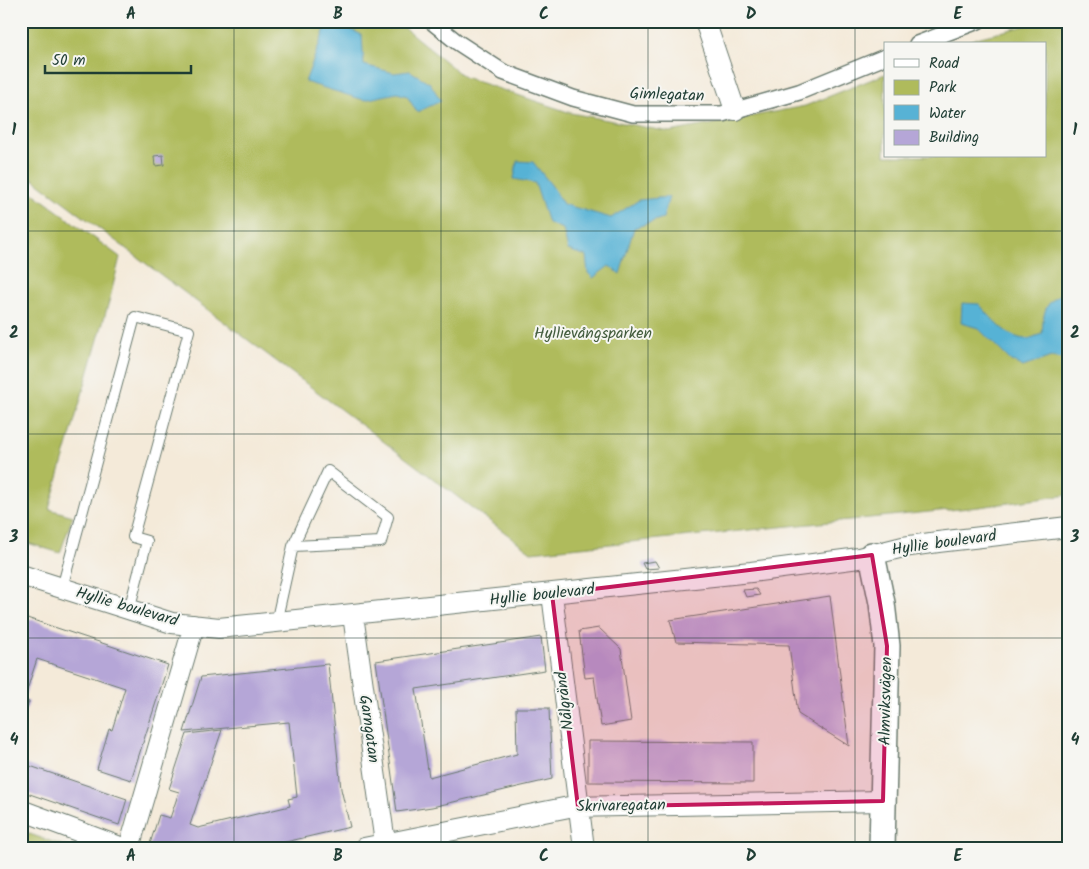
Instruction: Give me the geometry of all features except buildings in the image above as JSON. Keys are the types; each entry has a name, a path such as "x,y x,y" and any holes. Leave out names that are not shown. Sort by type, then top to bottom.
{"street":[{"name":"Gimlegatan","path":"431,21 457,42 503,72 573,98 633,114 722,114 799,92 884,57"},
{"path":"705,21 735,110"},
{"path":"922,42 978,21"},
{"name":"Hyllie boulevard","path":"21,575 172,623 218,628 741,573 872,555 911,546 1068,527"},
{"name":"Almviksvägen","path":"872,555 882,603 887,646 882,848"},
{"name":"Nålgränd","path":"552,594 584,848"},
{"name":"Garngatan","path":"353,615 385,843"},
{"path":"129,848 194,625"},
{"name":"Skrivaregatan","path":"364,848 569,807 883,801"},
{"path":"21,810 123,848"}],"lane":[{"path":"62,588 135,317 189,332 133,537 147,541 129,610"},
{"path":"276,623 293,546 328,470 388,517 381,542 293,546"}],"highlighted area":[{"path":"872,555 887,646 883,801 578,807 552,594"}],"green space":[{"name":"Hyllievångsparken","path":"21,21 396,21 464,77 571,113 670,132 805,106 884,74 884,158 1046,158 1046,42 968,42 1044,21 1068,21 1068,495 979,507 531,552 21,170"},
{"path":"21,184 120,257 49,509 73,516 60,553 21,541"},
{"path":"21,831 70,848 21,848"}],"water":[{"path":"328,21 334,21 362,35 364,65 394,73 410,71 430,83 441,101 417,112 407,96 397,93 364,100 305,82"},
{"path":"517,161 533,162 552,186 563,204 611,218 639,200 669,197 663,218 634,228 620,274 609,266 593,278 588,273 586,256 568,250 563,229 548,223 535,183 514,179"},
{"path":"1068,290 1068,360 1051,357 1023,367 1011,361 978,328 961,323 962,303 979,304 994,321 1012,335 1019,338 1030,338 1042,334 1047,307 1054,299"}]}
